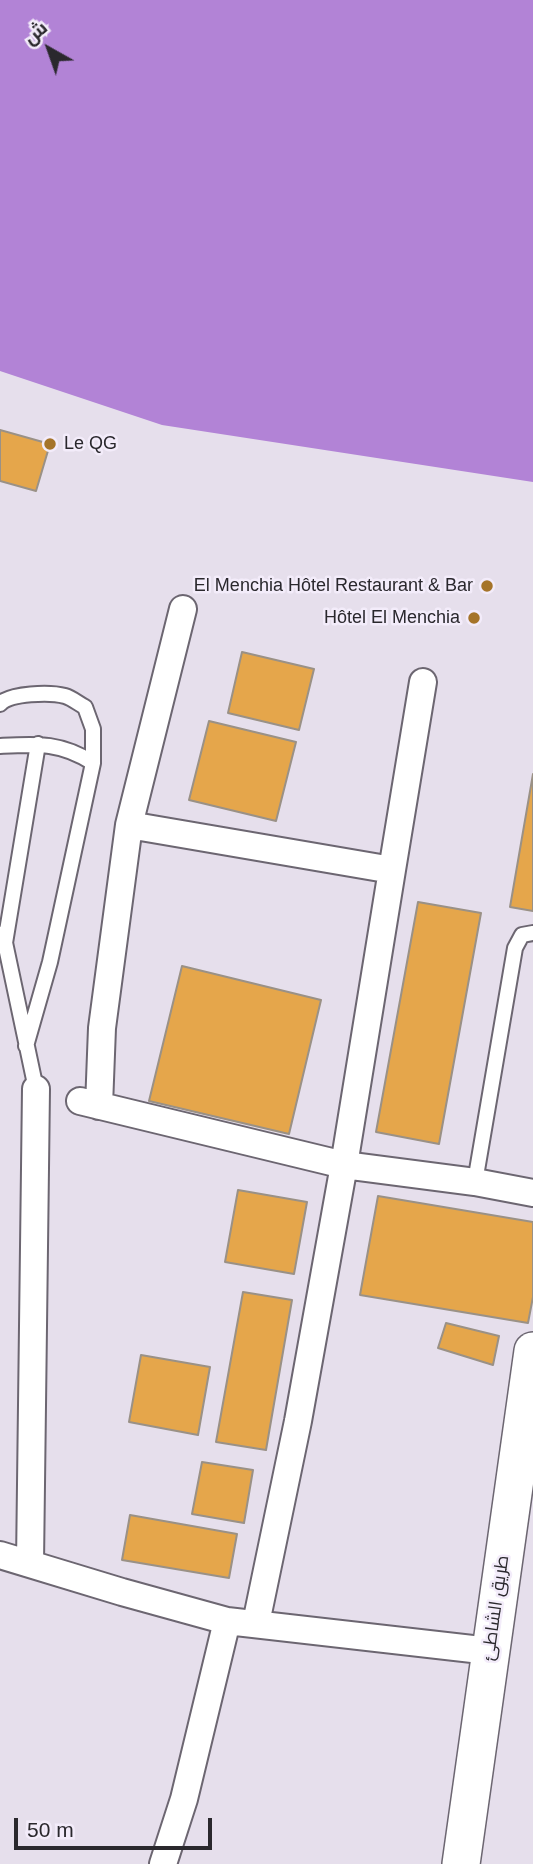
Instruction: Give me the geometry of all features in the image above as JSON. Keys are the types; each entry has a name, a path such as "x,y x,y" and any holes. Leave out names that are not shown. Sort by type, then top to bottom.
{"street":[{"path":"183,608 129,825 102,1028 89,1103 344,1165 475,1182 533,1193"},
{"path":"256,1623 298,1421 344,1165 422,682"},
{"path":"129,825 392,870"},
{"path":"30,1563 36,1089"},
{"name":"طريق الشاطئ","path":"461,1864 533,1352"},
{"path":"0,1555 227,1621 490,1651"},
{"path":"163,1864 184,1799 227,1621"}],"lane":[{"path":"0,704 5,699 38,694 65,696 85,707 93,729 93,763 50,962 26,1045"},
{"path":"0,746 38,744 60,747 93,763"},
{"path":"5,943 38,744"},
{"path":"0,920 36,1089"},
{"path":"475,1182 515,948 522,935 533,933"}],"shaded area":[{"path":"0,0 533,0 533,482 162,425 0,371"}],"building":[{"path":"0,430 50,444 36,491 0,481"},
{"path":"242,652 314,669 299,730 228,713"},
{"path":"209,721 296,742 276,821 189,800"},
{"path":"533,774 533,911 510,907"},
{"path":"418,902 481,913 439,1144 376,1132"},
{"path":"182,966 321,1000 289,1134 149,1101"},
{"path":"238,1190 307,1202 294,1274 225,1262"},
{"path":"378,1196 533,1222 533,1297 528,1323 360,1295"},
{"path":"243,1292 292,1300 266,1450 216,1442"},
{"path":"446,1323 499,1336 493,1365 438,1348"},
{"path":"141,1355 210,1367 198,1435 129,1422"},
{"path":"202,1462 253,1470 244,1523 192,1514"},
{"path":"130,1515 237,1534 229,1578 122,1560"}],"place":[{"name":"Le QG","path":"50,444"},
{"name":"El Menchia Hôtel Restaurant & Bar","path":"487,586"},
{"name":"Hôtel El Menchia","path":"474,618"}]}
